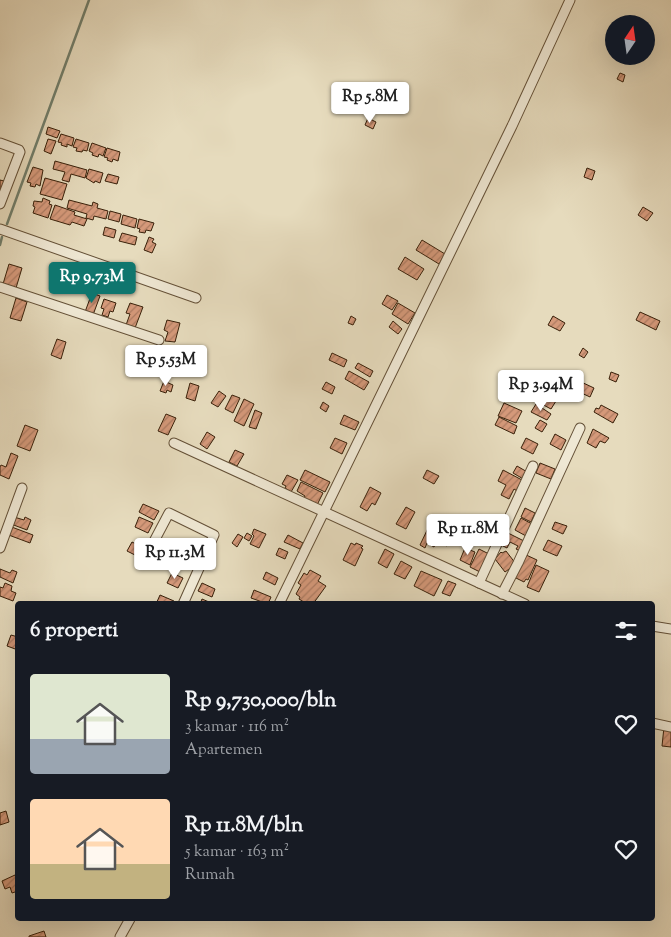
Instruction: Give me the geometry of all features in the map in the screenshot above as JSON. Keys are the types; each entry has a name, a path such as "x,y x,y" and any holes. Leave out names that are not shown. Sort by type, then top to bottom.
{"street":[{"path":"280,601 512,126 570,0"},
{"path":"0,143 20,152 0,204"},
{"path":"0,229 196,298"},
{"path":"0,288 160,340"},
{"path":"502,594 518,564 580,428"},
{"path":"174,443 518,601"},
{"path":"479,583 533,466"},
{"path":"0,548 22,488"},
{"path":"151,547 169,513 214,535 184,601"},
{"path":"655,626 671,629"},
{"path":"655,724 671,727"},
{"path":"120,937 129,921"}],"building":[{"path":"620,73 625,75 623,82 617,79"},
{"path":"375,84 392,90 388,98 372,92"},
{"path":"368,118 376,122 373,129 365,125"},
{"path":"48,127 60,131 57,138 46,134"},
{"path":"61,134 74,138 72,146 67,144 67,147 58,142"},
{"path":"48,139 56,141 51,154 44,151"},
{"path":"76,139 89,143 87,151 76,151 77,148 73,147"},
{"path":"92,143 106,148 103,156 99,154 98,157 92,155 93,153 89,151"},
{"path":"107,148 120,152 118,161 113,159 112,162 104,157"},
{"path":"55,161 87,170 85,178 71,174 69,182 62,180 65,172 53,169"},
{"path":"33,167 43,170 40,186 36,184 35,187 30,186 31,183 27,182"},
{"path":"587,168 595,171 592,180 584,177"},
{"path":"89,169 103,173 100,183 95,181 94,183 86,178"},
{"path":"108,174 119,177 117,184 105,181"},
{"path":"45,178 67,184 62,200 40,194"},
{"path":"0,180 4,181 1,191 0,191"},
{"path":"43,198 50,201 49,204 52,205 48,218 33,213 34,201 42,202"},
{"path":"69,200 92,206 93,202 98,204 97,208 108,211 106,219 94,216 93,220 86,218 87,214 67,208"},
{"path":"55,205 75,212 74,215 87,219 84,226 72,222 70,225 50,219"},
{"path":"643,207 653,213 647,221 638,215"},
{"path":"110,211 121,214 119,222 108,219"},
{"path":"123,215 137,219 135,228 121,224"},
{"path":"139,219 154,223 151,231 139,232 140,229 137,228"},
{"path":"105,227 116,230 114,238 103,235"},
{"path":"122,233 137,237 135,245 119,241"},
{"path":"149,237 154,239 152,242 156,244 152,253 144,250"},
{"path":"422,240 445,254 439,264 416,250"},
{"path":"405,257 424,269 417,280 398,269"},
{"path":"9,264 22,268 16,288 3,284"},
{"path":"92,293 100,296 93,315 85,312"},
{"path":"387,295 398,301 392,310 382,304"},
{"path":"16,298 27,302 21,321 10,318"},
{"path":"104,299 116,303 113,312 110,311 108,317 102,315 104,309 101,308"},
{"path":"130,303 143,307 135,328 126,325 130,314 126,313"},
{"path":"398,303 415,313 408,324 392,314"},
{"path":"640,312 660,321 656,330 636,320"},
{"path":"351,316 356,319 353,325 348,323"},
{"path":"553,316 565,323 560,331 548,325"},
{"path":"167,320 180,323 175,342 165,341 168,332 164,330"},
{"path":"393,321 402,329 398,334 389,327"},
{"path":"57,339 66,342 61,359 51,355"},
{"path":"583,348 588,352 584,358 579,355"},
{"path":"332,353 347,360 344,367 329,360"},
{"path":"358,363 373,371 370,377 355,368"},
{"path":"349,371 369,382 364,390 345,379"},
{"path":"611,372 619,375 616,382 609,379"},
{"path":"547,380 565,390 559,400 542,390"},
{"path":"164,381 173,385 171,392 167,390 166,393 160,391"},
{"path":"579,381 594,388 590,397 575,390"},
{"path":"326,382 335,387 332,394 322,389"},
{"path":"190,383 199,386 195,401 186,398"},
{"path":"219,391 226,396 218,407 211,403"},
{"path":"541,392 556,401 551,409 536,401"},
{"path":"232,395 240,398 233,413 225,409"},
{"path":"244,399 254,404 244,426 234,421"},
{"path":"323,402 329,406 326,412 320,408"},
{"path":"504,403 522,411 516,423 498,416"},
{"path":"536,404 551,414 547,420 531,412"},
{"path":"601,405 618,414 613,423 594,412"},
{"path":"255,410 262,413 256,429 249,427"},
{"path":"166,414 176,418 168,435 158,431"},
{"path":"344,415 359,422 355,430 340,424"},
{"path":"499,417 517,426 514,434 495,425"},
{"path":"540,420 547,424 542,432 535,428"},
{"path":"25,425 38,430 30,451 17,446"},
{"path":"593,429 609,438 605,443 600,441 596,448 587,443"},
{"path":"207,432 215,437 207,449 200,444"},
{"path":"555,434 566,440 561,450 550,444"},
{"path":"335,438 347,443 342,454 330,448"},
{"path":"526,438 538,444 533,454 521,448"},
{"path":"235,450 244,454 237,466 229,462"},
{"path":"11,453 18,456 9,479 0,475 0,467 1,465 6,467"},
{"path":"540,463 555,469 551,479 536,473"},
{"path":"517,466 529,473 525,480 513,473"},
{"path":"305,470 330,482 325,492 300,480"},
{"path":"427,470 439,476 434,484 423,478"},
{"path":"503,470 522,480 517,491 514,489 509,499 501,495 506,485 498,481"},
{"path":"287,475 298,480 291,492 282,484"},
{"path":"301,482 323,493 316,507 303,500 305,496 297,491"},
{"path":"370,487 381,493 375,505 372,503 367,511 360,507"},
{"path":"143,504 159,511 154,520 139,512"},
{"path":"406,507 415,512 406,529 396,524"},
{"path":"525,508 535,513 531,522 521,517"},
{"path":"483,516 494,521 489,532 478,527"},
{"path":"14,517 24,520 25,517 31,520 27,530 11,524"},
{"path":"139,517 153,523 148,533 135,527"},
{"path":"521,518 532,524 526,536 515,530"},
{"path":"555,522 567,526 563,534 552,529"},
{"path":"430,524 442,530 434,547 427,543 425,548 420,545"},
{"path":"447,525 456,529 447,546 438,541"},
{"path":"9,526 33,535 30,543 6,534"},
{"path":"254,529 266,534 259,548 250,544 254,536 252,534"},
{"path":"247,533 252,536 249,541 244,538"},
{"path":"508,533 526,542 520,551 516,549 518,546 510,542 507,548 501,545"},
{"path":"238,534 243,537 237,547 232,543"},
{"path":"288,535 303,543 300,549 284,542"},
{"path":"548,540 562,546 557,556 543,550"},
{"path":"132,542 144,548 142,552 138,550 135,555 127,551"},
{"path":"351,543 363,546 355,566 343,560"},
{"path":"279,548 288,552 285,559 276,555"},
{"path":"465,548 475,552 470,565 460,560"},
{"path":"385,549 394,554 387,568 378,563"},
{"path":"479,549 489,554 480,572 470,567"},
{"path":"506,551 516,564 505,572 495,559 501,552"},
{"path":"189,554 198,558 193,569 184,565"},
{"path":"524,554 537,560 528,580 526,579 524,582 514,577"},
{"path":"401,561 412,567 405,579 394,574"},
{"path":"536,565 549,571 539,592 527,587"},
{"path":"0,569 10,573 12,570 17,572 13,583 0,577"},
{"path":"310,570 321,576 318,581 326,586 315,601 302,601 296,594 301,585 298,583 304,573 307,575"},
{"path":"421,571 442,580 434,596 414,586"},
{"path":"266,572 278,578 275,585 263,579"},
{"path":"172,573 183,578 178,588 167,583"},
{"path":"448,581 456,584 450,596 442,593"},
{"path":"5,583 12,586 11,591 16,593 13,601 0,596 0,587 3,588"},
{"path":"202,583 215,589 212,597 198,591"},
{"path":"254,590 271,597 269,601 260,601 251,598"},
{"path":"160,595 174,601 157,601"},
{"path":"11,635 15,636 15,649 7,646"},
{"path":"664,727 671,728 671,747 662,746"},
{"path":"6,811 9,822 0,825 0,813"},
{"path":"15,875 15,892 12,893 10,887 5,889 2,881"},
{"path":"44,931 46,937 29,937 29,936"}],"waterway":[{"path":"7,224 89,0"},
{"path":"0,245 2,237"}]}
